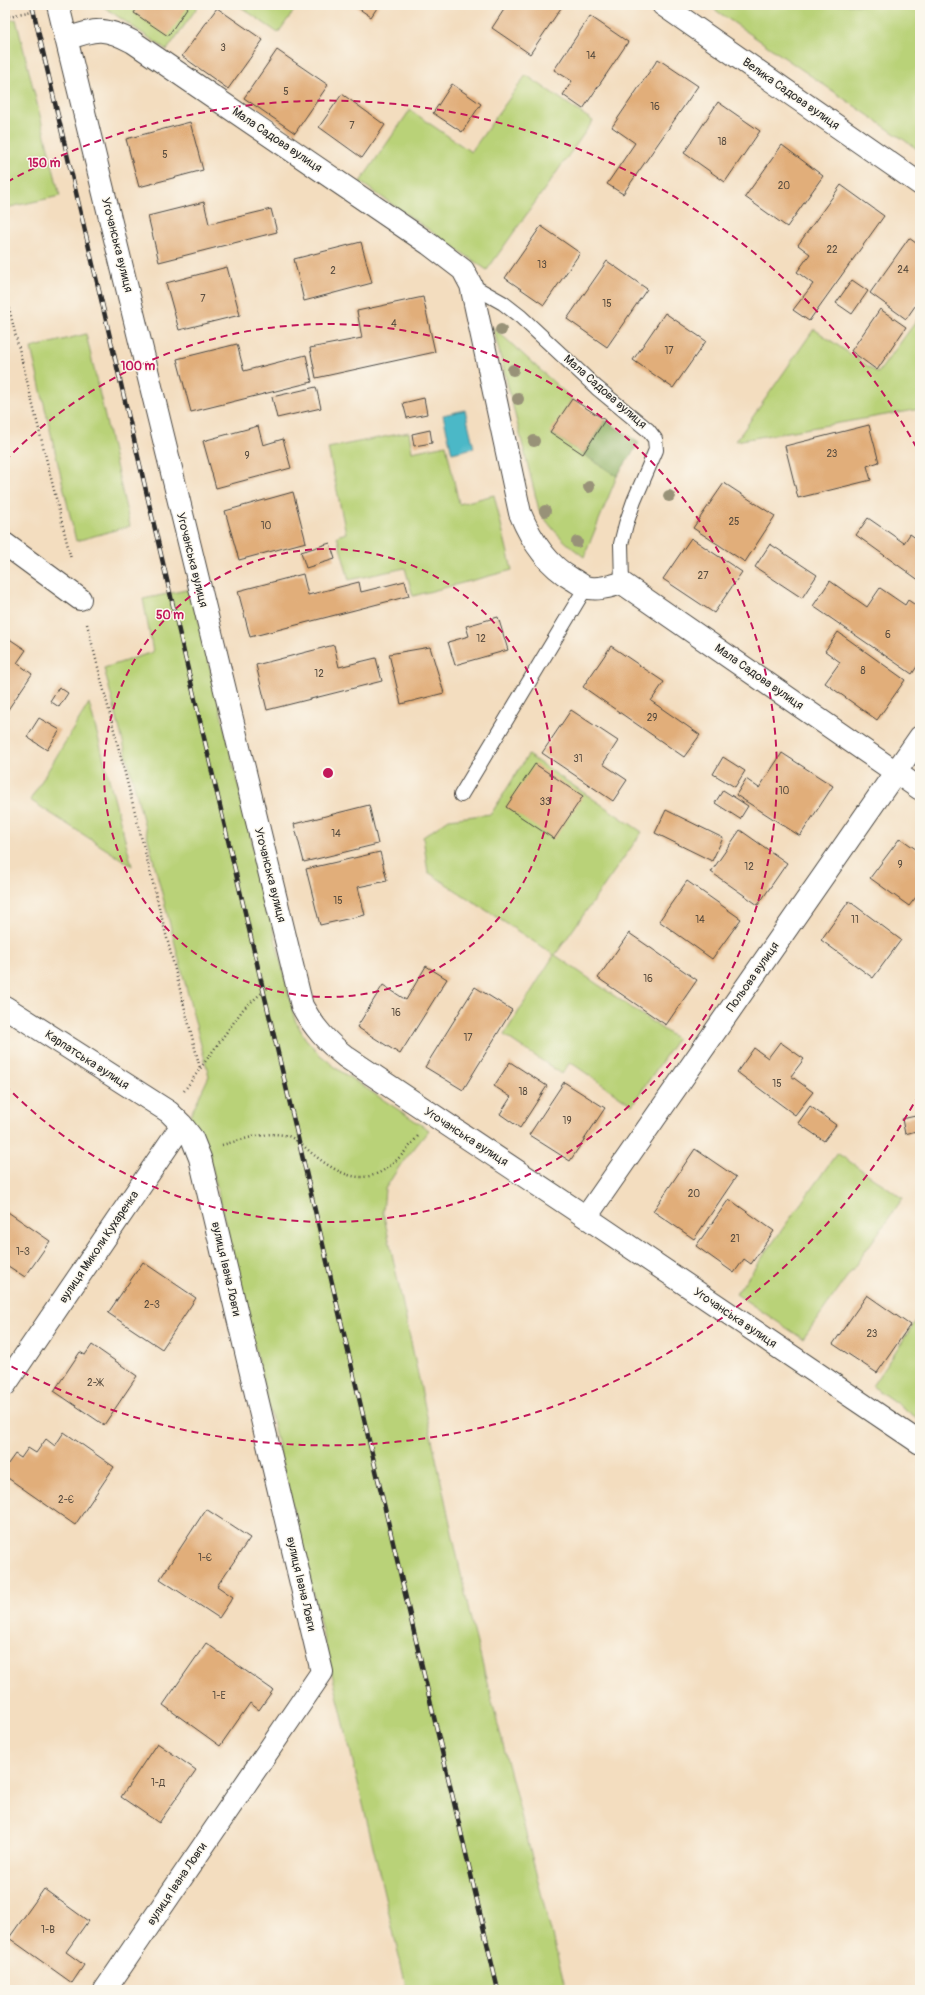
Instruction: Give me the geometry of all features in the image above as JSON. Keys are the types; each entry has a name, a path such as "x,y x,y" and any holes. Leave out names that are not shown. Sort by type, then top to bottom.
{"street":[{"name":"Угочанська вулиця","path":"58,5 196,577 302,1006 312,1024 327,1042 346,1057 586,1217 920,1444"},
{"name":"Велика Садова вулиця","path":"662,5 920,184"},
{"name":"Мала Садова вулиця","path":"67,39 88,31 102,30 118,34 133,42 429,244 463,270 471,285 520,513 529,535 542,554 561,573 586,587 602,588 622,583 920,789"},
{"path":"5,544 80,599"},
{"name":"Польова вулиця","path":"586,1217 920,737"},
{"name":"Карпатська вулиця","path":"5,1007 175,1119"},
{"name":"вулиця Івана Ловги","path":"105,1990 322,1672 197,1150 192,1138 175,1119"},
{"name":"вулиця Миколи Кухаренка","path":"5,1384 175,1119"}],"lane":[{"name":"Мала Садова вулиця","path":"471,285 503,303 521,316 597,388 648,430 655,439 656,450 634,500 621,544 622,583"},
{"path":"461,795 586,587"}],"path":[{"path":"5,292 80,599 200,1068"},
{"path":"175,1119 200,1068 244,1008 263,990 294,972"},
{"path":"197,1150 275,1134 294,1140 334,1170 351,1176 370,1176 386,1170 400,1158 435,1116"}],"green space":[{"path":"101,5 199,5 167,50"},
{"path":"238,5 298,5 278,33"},
{"path":"708,5 920,5 920,151"},
{"path":"16,19 60,196 5,208 5,22"},
{"path":"526,75 593,121 487,270 360,182 410,110 471,152"},
{"path":"920,316 920,409 736,441 814,329 878,373"},
{"path":"493,327 572,399 551,433 617,476 584,557 559,535 539,510"},
{"path":"86,334 130,526 76,541 31,348"},
{"path":"605,420 639,443 617,476 583,454"},
{"path":"409,432 412,452 446,445 459,504 494,495 512,570 413,596 405,568 349,580 337,536 346,533 328,448"},
{"path":"191,589 295,1020 305,1038 319,1054 340,1071 429,1130 399,1167 385,1189 383,1212 470,1616 566,1990 407,1990 209,1154 202,1136 190,1116 209,1076 104,668 153,652 143,599"},
{"path":"89,703 132,866 30,800"},
{"path":"528,755 642,832 555,955 677,1039 632,1105 570,1062 562,1074 504,1035 554,955 428,872 423,837 449,819 491,814"},
{"path":"837,1153 903,1198 803,1339 736,1294"},
{"path":"920,1315 920,1420 872,1386"}],"water":[{"path":"465,410 474,448 452,453 443,415"}],"building":[{"path":"139,5 189,5 168,36 134,13"},
{"path":"379,5 371,17 355,6"},
{"path":"507,5 563,5 530,54 492,28"},
{"path":"217,8 263,40 228,89 182,56"},
{"path":"590,16 628,42 583,109 563,95 572,81 554,70"},
{"path":"277,50 328,85 295,133 244,98"},
{"path":"658,59 698,86 623,194 607,184 635,143 612,127"},
{"path":"452,84 481,104 462,132 433,113"},
{"path":"342,94 385,125 362,158 319,127"},
{"path":"718,102 760,131 725,182 684,153"},
{"path":"190,122 203,170 139,187 126,139"},
{"path":"782,145 823,176 787,227 745,197"},
{"path":"841,185 884,216 809,321 793,310 813,284 797,272 810,254 798,245"},
{"path":"204,202 209,224 271,209 277,232 159,262 148,216"},
{"path":"541,226 580,253 544,305 505,278"},
{"path":"909,238 920,246 920,299 906,319 870,293"},
{"path":"361,242 372,283 304,301 294,259"},
{"path":"607,261 647,289 607,347 567,319"},
{"path":"227,267 240,315 179,330 166,283"},
{"path":"852,280 868,291 852,314 836,303"},
{"path":"423,297 435,352 316,378 310,348 362,338 357,311"},
{"path":"880,309 906,327 877,370 851,351"},
{"path":"665,313 706,341 673,388 633,360"},
{"path":"237,344 244,371 306,355 312,382 191,412 177,359"},
{"path":"316,387 321,408 277,418 272,397"},
{"path":"424,398 427,414 407,418 403,403"},
{"path":"572,399 605,420 583,454 550,432"},
{"path":"869,425 879,462 867,466 871,480 798,498 785,446"},
{"path":"258,426 263,445 283,439 291,468 216,488 203,441"},
{"path":"430,430 432,443 414,446 412,434"},
{"path":"724,483 775,516 745,562 693,528"},
{"path":"293,492 306,542 239,560 225,511"},
{"path":"868,518 904,543 910,534 920,541 920,581 856,535"},
{"path":"691,538 742,572 714,613 663,579"},
{"path":"330,543 335,559 306,568 301,552"},
{"path":"770,544 817,575 802,598 755,567"},
{"path":"303,574 308,595 359,582 361,592 405,581 409,596 250,637 238,591"},
{"path":"830,581 867,607 880,588 905,605 908,600 920,608 920,662 912,674 813,606"},
{"path":"498,617 508,650 455,665 448,642 469,636 466,626"},
{"path":"838,632 905,680 877,720 825,683 840,662 825,651"},
{"path":"5,636 26,650 17,663 32,674 5,714"},
{"path":"334,645 339,667 376,658 382,681 267,710 256,665"},
{"path":"611,646 664,682 651,701 700,735 684,757 583,687"},
{"path":"430,647 444,693 401,704 389,654"},
{"path":"59,687 68,693 59,707 50,701"},
{"path":"571,710 618,741 603,764 627,780 613,801 542,753"},
{"path":"39,718 60,730 47,750 27,737"},
{"path":"782,753 833,786 800,836 736,795 746,779 759,788"},
{"path":"723,757 745,771 735,787 713,774"},
{"path":"535,764 583,796 554,839 506,807"},
{"path":"723,790 748,806 740,819 715,803"},
{"path":"369,805 378,844 304,862 294,824"},
{"path":"666,810 723,838 712,861 655,833"},
{"path":"740,830 787,863 758,905 711,872"},
{"path":"900,838 920,852 920,892 909,906 870,878"},
{"path":"380,852 387,881 358,887 365,915 320,925 306,869"},
{"path":"687,881 741,919 712,959 659,921"},
{"path":"849,901 901,940 873,978 821,940"},
{"path":"629,933 697,980 666,1025 598,978"},
{"path":"426,966 447,979 400,1054 357,1027 383,985 406,1000"},
{"path":"475,987 512,1010 463,1090 425,1067"},
{"path":"780,1042 804,1059 791,1076 813,1092 795,1115 737,1072 754,1048 768,1058"},
{"path":"510,1062 547,1086 520,1128 500,1114 511,1097 494,1086"},
{"path":"564,1082 605,1108 570,1161 529,1135"},
{"path":"810,1106 836,1125 824,1141 798,1123"},
{"path":"920,1115 920,1130 905,1134 902,1119"},
{"path":"695,1149 736,1177 694,1239 653,1211"},
{"path":"729,1199 774,1231 751,1264 744,1259 734,1273 696,1246"},
{"path":"5,1210 50,1241 25,1277 5,1264"},
{"path":"143,1262 196,1298 162,1349 108,1313"},
{"path":"867,1295 910,1325 877,1373 833,1344"},
{"path":"92,1345 137,1376 104,1425 54,1391 80,1352 85,1355"},
{"path":"64,1432 114,1467 75,1525 5,1476 5,1468 15,1454 21,1458 28,1448 36,1453 46,1439 55,1446"},
{"path":"206,1509 250,1538 217,1586 233,1597 219,1618 160,1579"},
{"path":"206,1643 273,1690 259,1710 250,1703 220,1746 163,1705"},
{"path":"157,1743 196,1770 159,1823 121,1797"},
{"path":"44,1889 88,1921 66,1952 84,1965 72,1983 9,1938"},
{"path":"5,1985 12,1990 5,1990"}],"railway":[{"path":"32,5 498,1990"}]}
